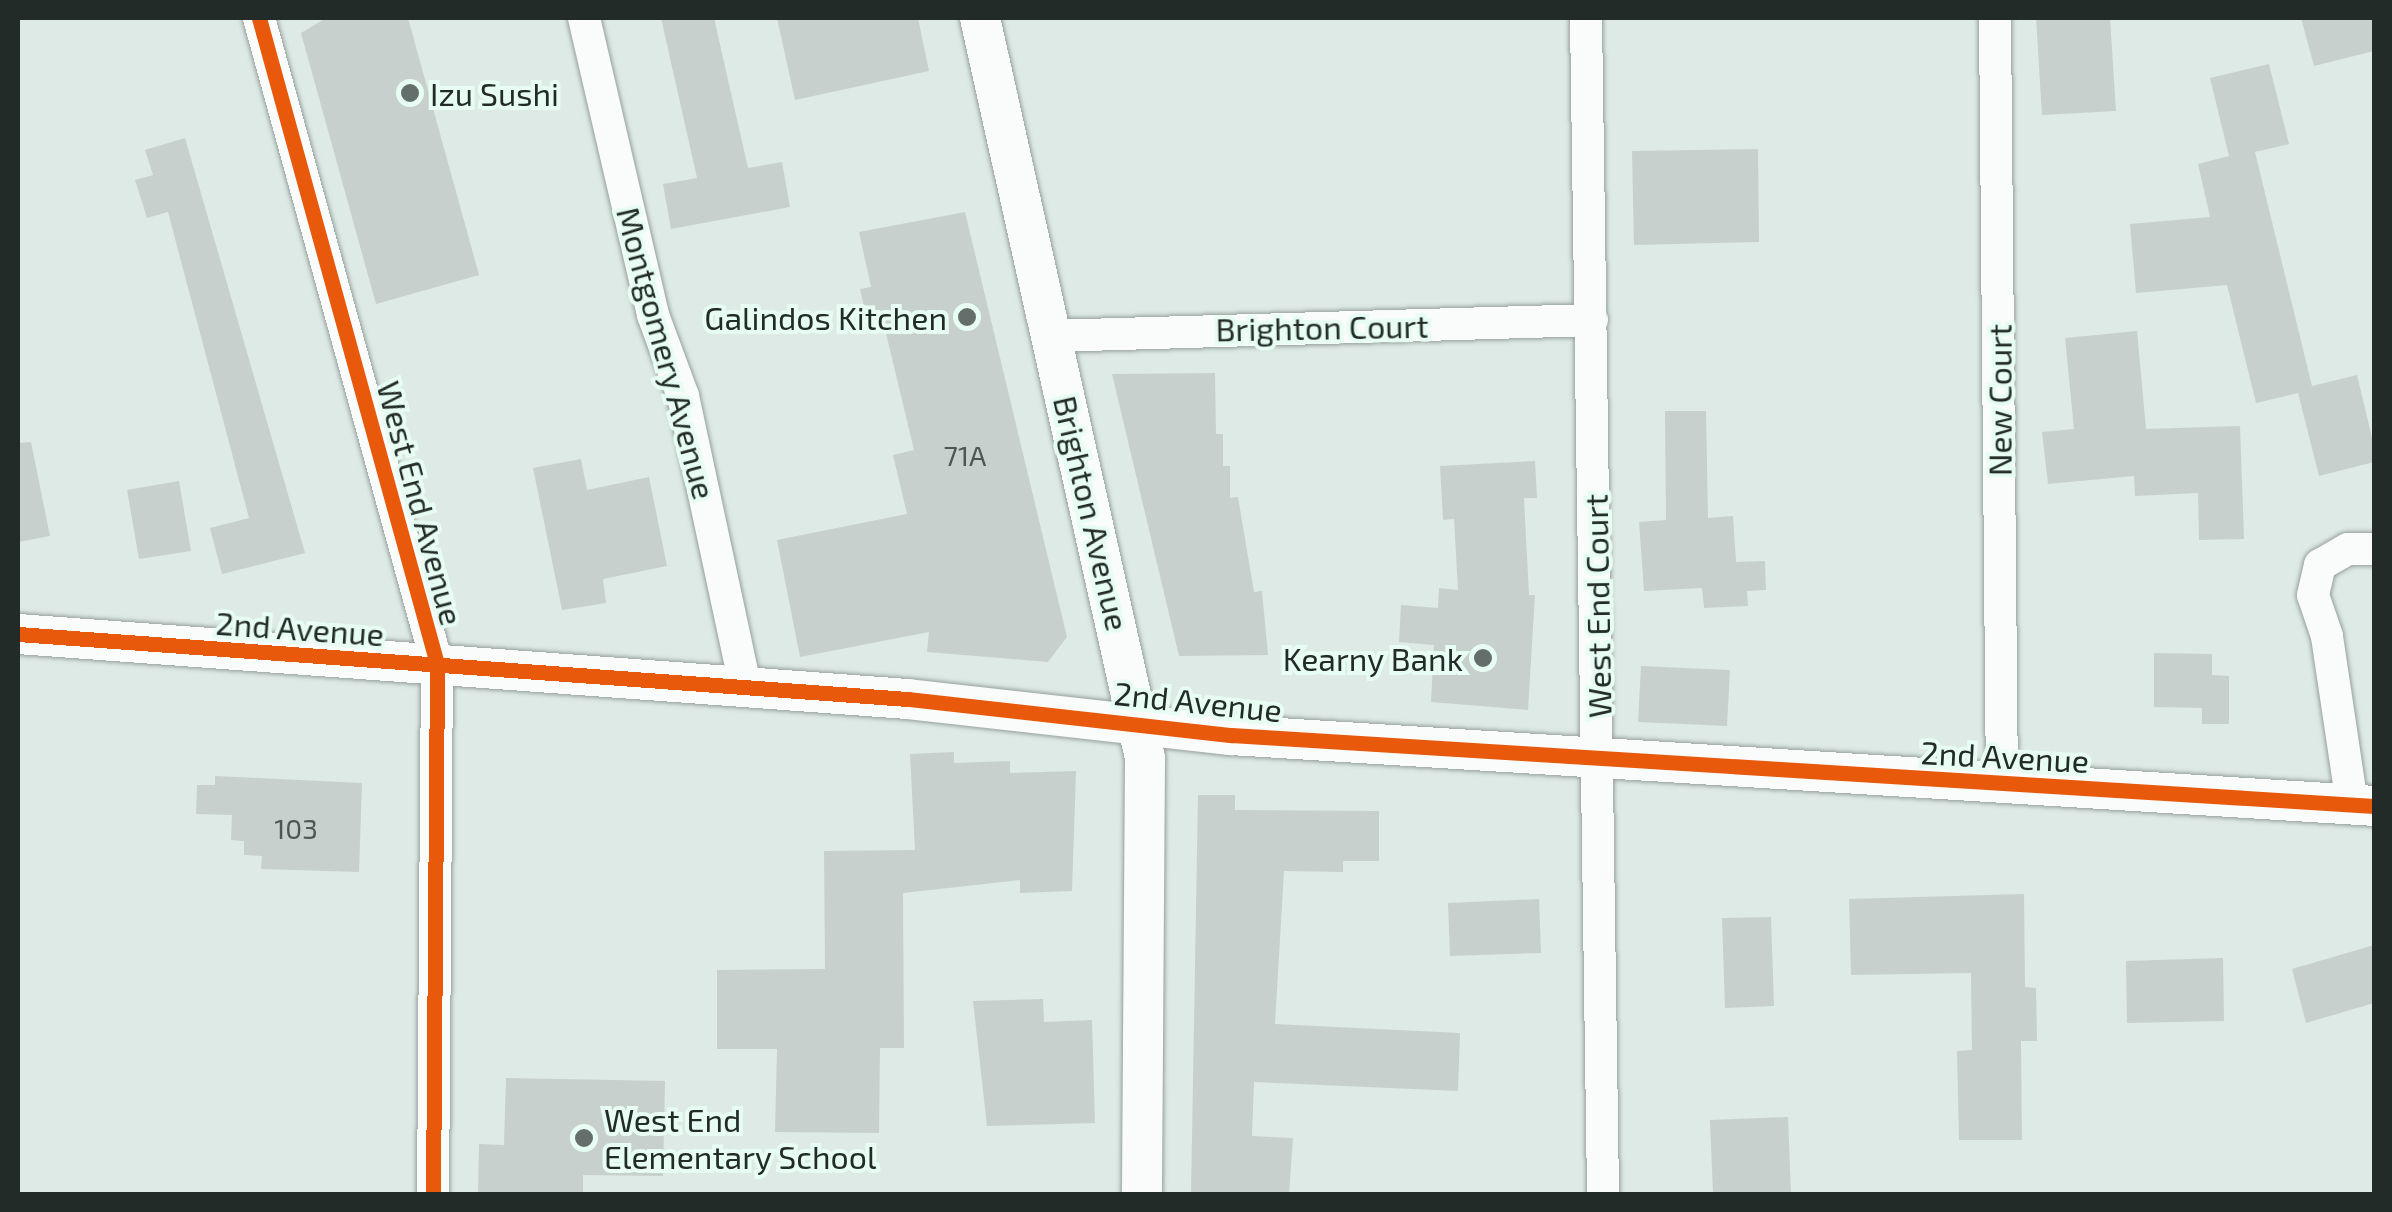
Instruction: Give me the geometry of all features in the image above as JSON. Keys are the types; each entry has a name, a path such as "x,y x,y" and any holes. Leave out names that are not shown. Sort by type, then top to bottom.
{"street":[{"name":"West End Avenue","path":"260,18 436,664 432,1194"},
{"name":"Montgomery Avenue","path":"584,18 653,315 682,396 746,689"},
{"name":"Brighton Avenue","path":"980,18 1140,722 1142,1194"},
{"name":"West End Court","path":"1586,18 1600,759 1603,1194"},
{"name":"New Court","path":"1995,18 2002,783"},
{"name":"Brighton Court","path":"1051,336 1592,320"},
{"path":"2363,805 2327,636 2313,595 2320,565 2348,549 2374,548"},
{"name":"2nd Avenue","path":"18,634 436,664 1600,759 2363,805"}],"building":[{"path":"326,18 408,18 479,275 376,304 301,33"},
{"path":"661,18 714,18 748,168 782,162 790,207 671,229 663,184 697,178"},
{"path":"777,18 918,18 929,71 795,100"},
{"path":"2036,18 2110,18 2116,111 2042,115"},
{"path":"2301,18 2374,18 2374,51 2314,66"},
{"path":"2269,64 2289,144 2255,152 2312,386 2357,375 2374,446 2374,462 2319,476 2298,393 2256,403 2227,285 2136,293 2130,224 2210,217 2198,164 2229,156 2210,78"},
{"path":"185,138 305,553 222,574 210,528 249,518 168,212 147,218 135,180 153,175 145,150"},
{"path":"1758,149 1759,242 1634,245 1632,151"},
{"path":"965,212 1067,637 1048,662 927,652 929,632 800,657 777,540 907,514 893,455 914,450 883,321 868,324 860,289 871,287 859,232"},
{"path":"2137,331 2146,429 2240,426 2244,539 2199,540 2198,493 2135,496 2134,476 2048,484 2042,432 2074,429 2065,338"},
{"path":"1215,373 1216,434 1223,434 1223,466 1230,466 1230,498 1238,497 1254,592 1262,591 1268,655 1179,656 1112,374"},
{"path":"1665,411 1706,411 1708,518 1733,516 1736,562 1765,561 1766,590 1747,591 1748,606 1704,608 1702,588 1644,591 1639,522 1666,520"},
{"path":"31,442 50,536 18,542 18,443"},
{"path":"581,459 587,490 649,477 667,566 603,579 606,603 562,610 533,468"},
{"path":"1535,461 1537,498 1524,498 1529,595 1535,595 1528,710 1431,702 1434,645 1399,642 1401,605 1438,608 1439,588 1458,590 1454,519 1443,520 1440,466"},
{"path":"179,481 191,551 139,559 127,490"},
{"path":"2154,653 2212,654 2212,675 2229,676 2229,724 2202,724 2202,708 2154,707"},
{"path":"1641,666 1730,670 1727,726 1638,722"},
{"path":"954,752 954,763 1010,761 1010,773 1076,771 1072,891 1020,893 1020,880 903,893 904,1048 880,1048 879,1133 775,1132 777,1049 717,1049 717,970 825,969 824,851 915,850 910,754"},
{"path":"215,776 362,783 359,872 261,869 262,856 244,855 244,841 231,840 232,815 196,814 197,785 215,785"},
{"path":"1198,795 1235,795 1235,810 1379,811 1379,861 1343,861 1343,872 1284,871 1275,1024 1460,1033 1458,1091 1254,1082 1252,1136 1293,1138 1289,1194 1191,1194"},
{"path":"2024,894 2025,987 2036,988 2037,1041 2021,1041 2022,1140 1959,1140 1957,1051 1972,1050 1971,973 1851,975 1849,899"},
{"path":"1539,899 1541,953 1450,956 1448,903"},
{"path":"1771,917 1774,1006 1725,1008 1722,918"},
{"path":"2374,945 2374,1003 2306,1023 2292,969"},
{"path":"2223,958 2224,1021 2127,1023 2126,961"},
{"path":"1043,999 1044,1022 1092,1020 1095,1123 987,1126 973,1001"},
{"name":"West End Elementary School","path":"506,1078 665,1081 663,1176 583,1175 583,1194 478,1194 479,1144 504,1145"},
{"path":"1788,1117 1791,1194 1713,1194 1710,1120"}],"cycle path":[{"path":"259,18 437,664 433,1194"},
{"path":"18,634 908,699 1231,735 2374,806"}],"place":[{"name":"Izu Sushi","path":"410,93"},
{"name":"Galindos Kitchen","path":"967,317"},
{"name":"Kearny Bank","path":"1483,658"},
{"name":"West End Elementary School","path":"584,1138"}]}
